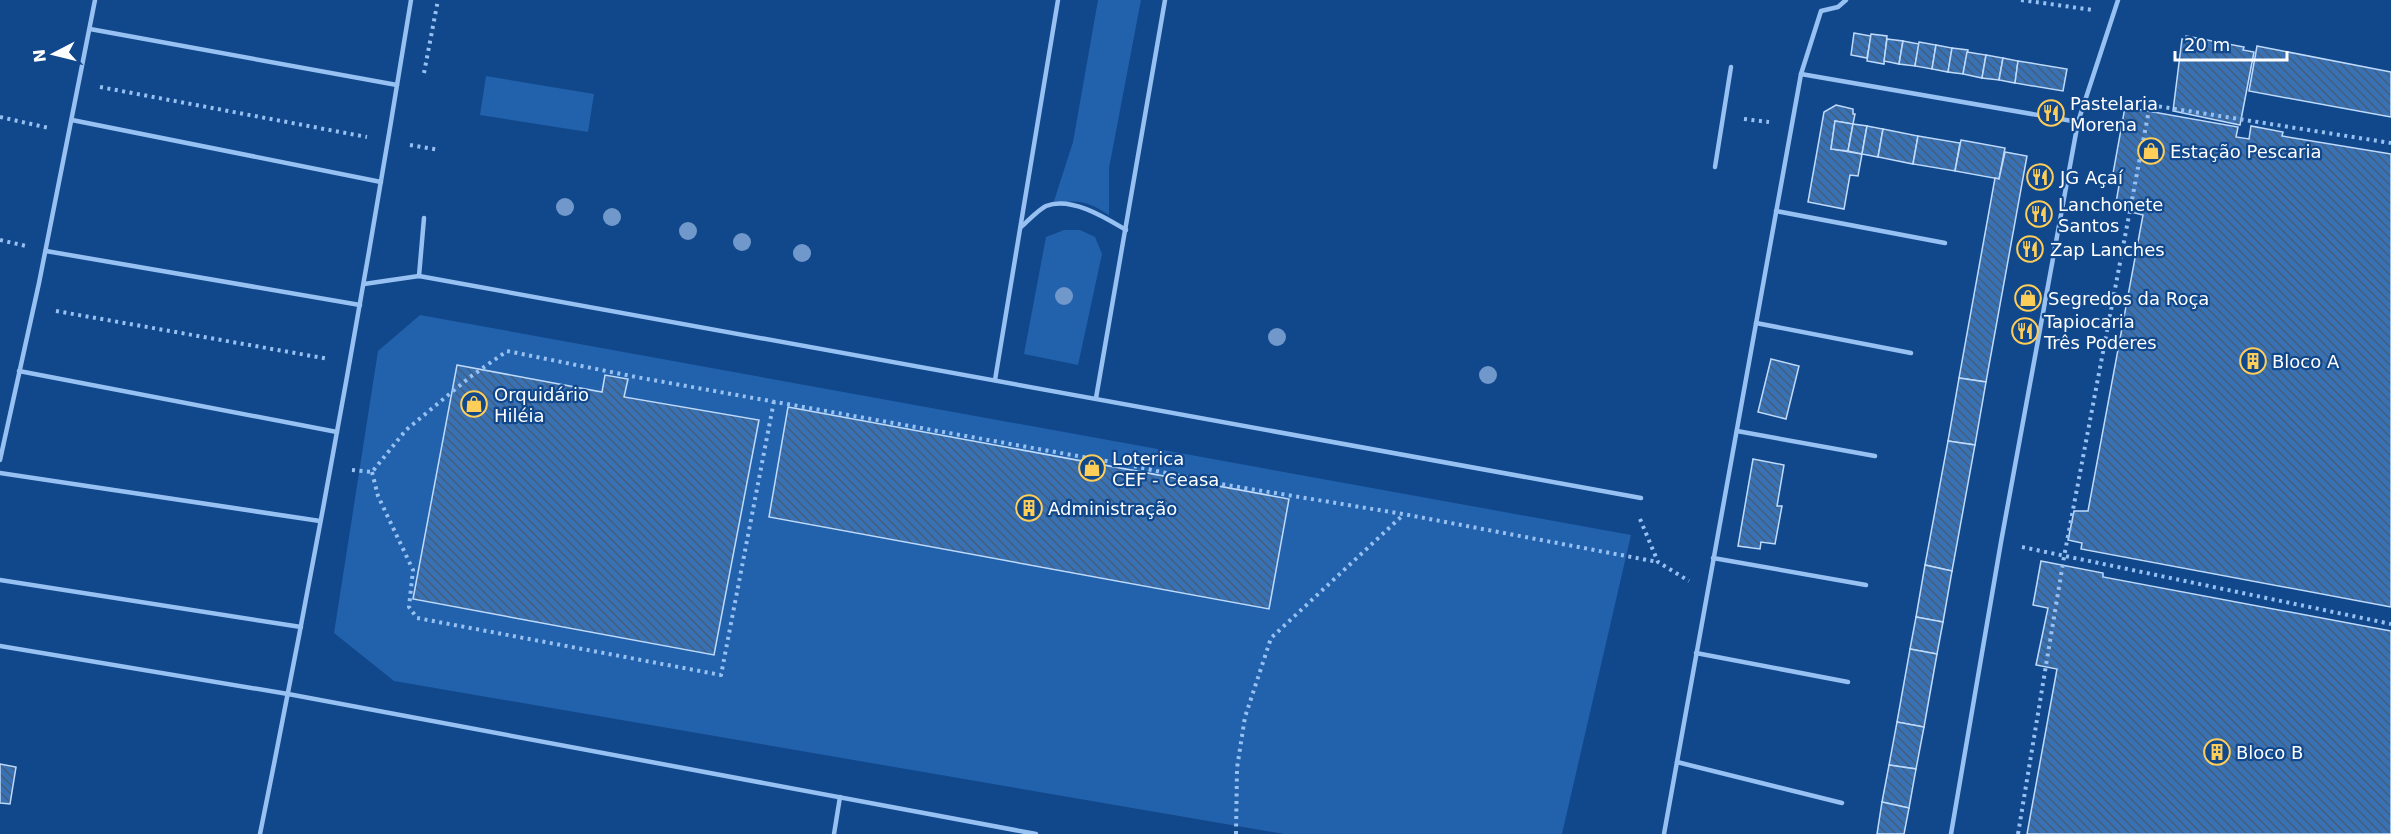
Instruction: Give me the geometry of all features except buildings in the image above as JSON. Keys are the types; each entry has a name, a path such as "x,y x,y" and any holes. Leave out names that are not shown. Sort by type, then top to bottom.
{"lane":[{"path":"0,460 46,251 95,0"},
{"path":"260,834 350,362 411,0"},
{"path":"995,380 1058,0"},
{"path":"1096,398 1165,0"},
{"path":"1664,834 1801,74 1821,11 1838,7 1846,0"},
{"path":"1951,834 2001,542 2078,122 2118,0"},
{"path":"90,29 397,85"},
{"path":"1715,167 1731,67"},
{"path":"1801,74 2078,122"},
{"path":"72,120 381,182"},
{"path":"1021,227 1046,206 1066,204 1081,207 1126,230"},
{"path":"1776,211 1945,243"},
{"path":"419,276 424,218"},
{"path":"46,251 360,305"},
{"path":"364,284 419,276 1641,498"},
{"path":"1756,323 1911,353"},
{"path":"20,371 337,432"},
{"path":"1737,431 1875,456"},
{"path":"0,473 321,521"},
{"path":"1713,558 1866,585"},
{"path":"0,580 301,627"},
{"path":"0,646 288,694 1036,834"},
{"path":"1696,653 1848,682"},
{"path":"1677,762 1842,803"},
{"path":"834,834 840,797"}],"path":[{"path":"2021,0 2114,13"},
{"path":"79,83 439,150"},
{"path":"2018,834 2064,557 2150,105 2391,143"},
{"path":"0,117 69,133"},
{"path":"1724,117 1791,124"},
{"path":"34,308 350,362"},
{"path":"372,472 406,430 470,377 507,351 636,377 1214,483 1403,514 1658,562 1707,593"},
{"path":"372,472 378,496 413,570 409,607 417,618 721,675 774,401"},
{"path":"330,468 372,472"},
{"path":"1630,496 1658,562"},
{"path":"1236,834 1237,768 1245,717 1271,638 1403,514"},
{"path":"2001,542 2391,624"}],"shaded area":[{"path":"1098,0 1141,0 1109,168 1109,215 1082,202 1053,204 1073,142"},
{"path":"486,76 594,94 588,132 480,115"},
{"path":"1064,230 1080,230 1095,237 1102,254 1078,365 1024,354 1046,237"},
{"path":"420,315 1631,535 1562,834 1284,834 394,681 334,633 378,351"}],"place":[{"name":"Pastelaria Morena","path":"2051,113"},
{"name":"Estação Pescaria","path":"2151,151"},
{"name":"JG Açaí","path":"2040,177"},
{"name":"Lanchonete Santos","path":"2039,214"},
{"name":"Zap Lanches","path":"2030,249"},
{"name":"Segredos da Roça","path":"2028,298"},
{"name":"Tapiocaria Três Poderes","path":"2025,331"},
{"name":"Bloco A","path":"2253,361"},
{"name":"Orquidário Hiléia","path":"474,404"},
{"name":"Loterica CEF - Ceasa","path":"1092,468"},
{"name":"Administração","path":"1029,508"},
{"name":"Bloco B","path":"2217,752"}]}
